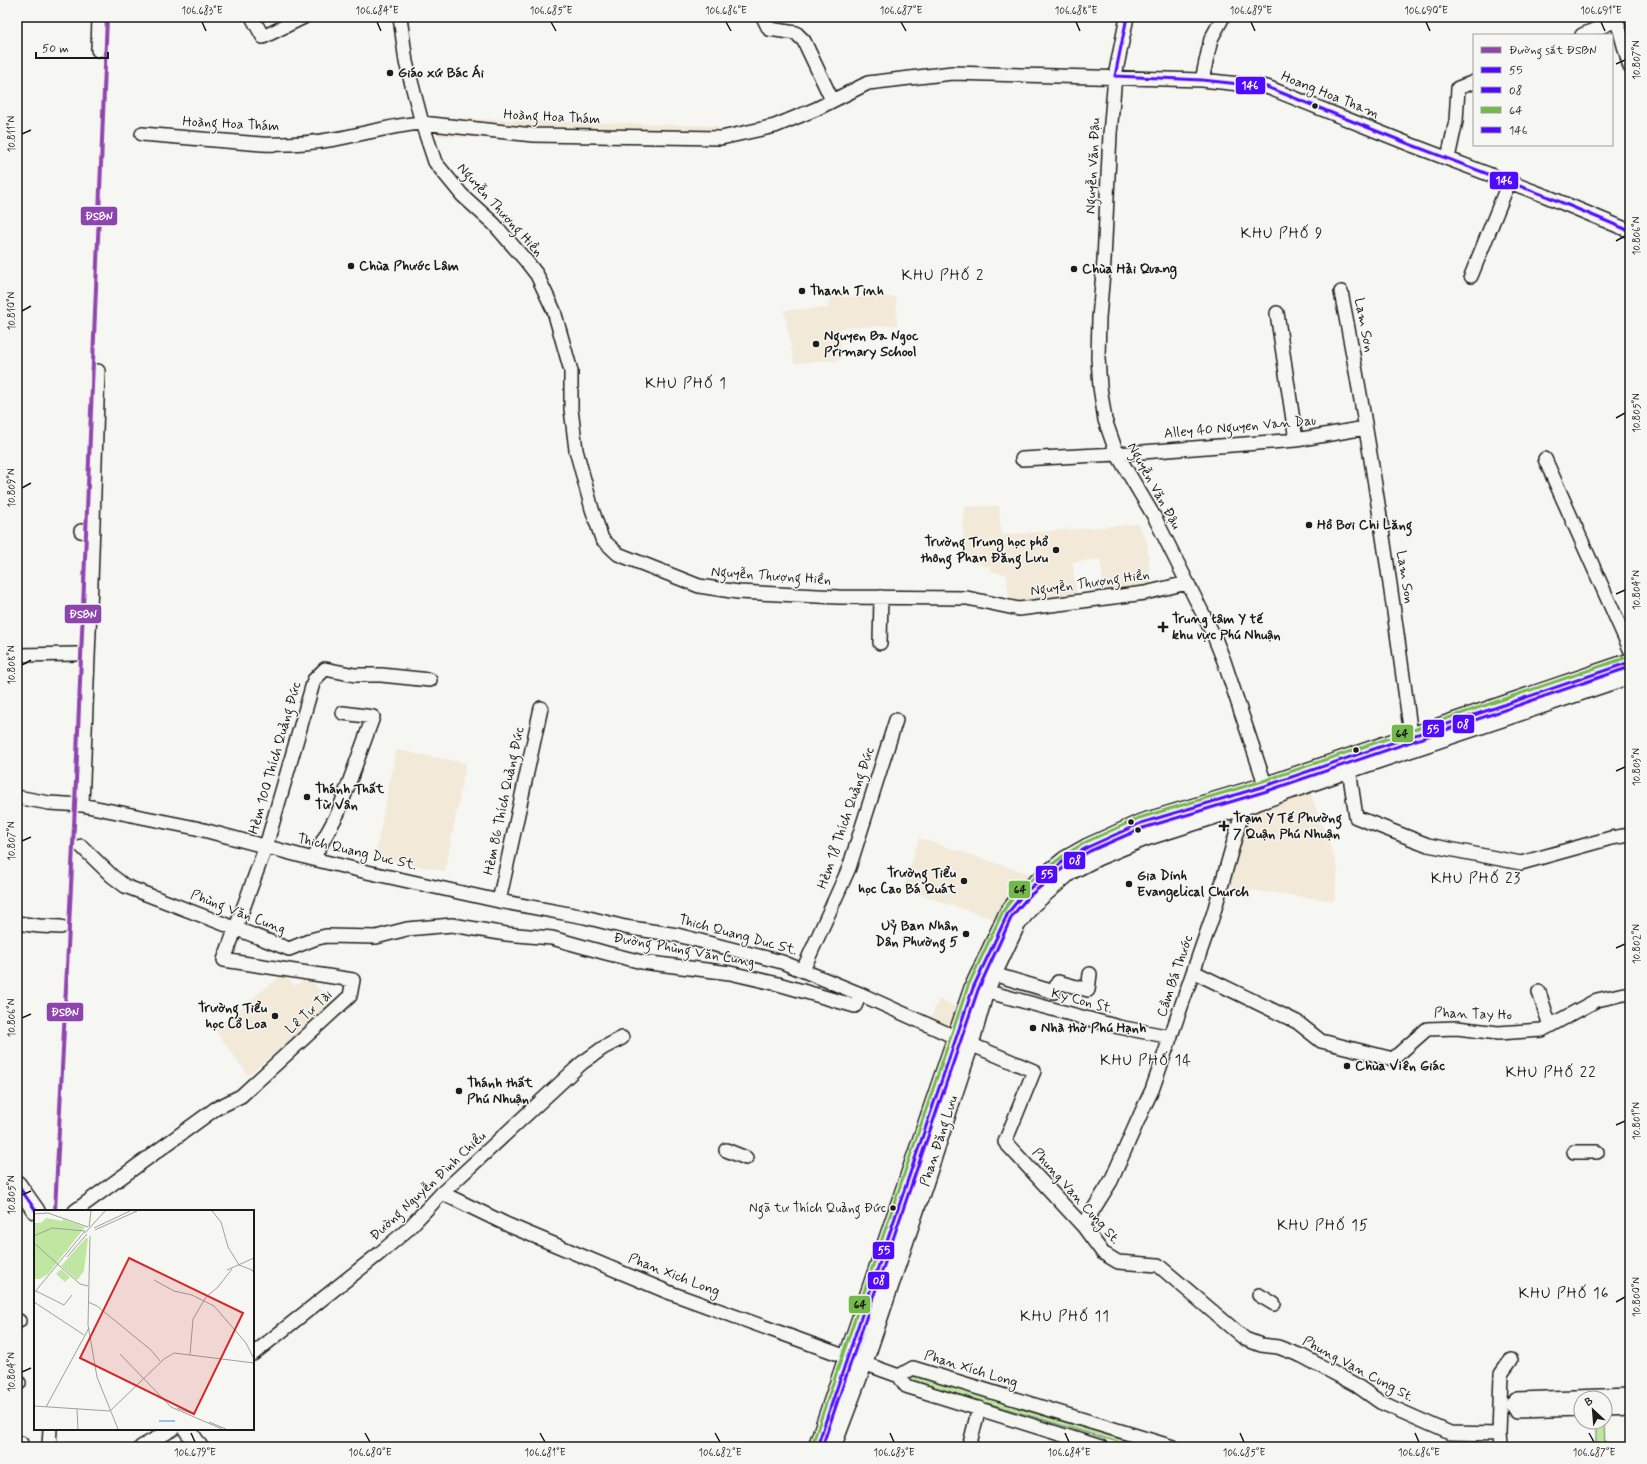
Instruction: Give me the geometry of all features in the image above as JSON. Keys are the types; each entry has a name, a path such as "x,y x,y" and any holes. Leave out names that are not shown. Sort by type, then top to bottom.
{"main road":[{"name":"Phan Đăng Lưu","path":"817,1447 848,1356 963,1041 1016,925 1032,904 1070,871 1097,857 1143,838 1242,800 1413,741 1630,662"},
{"name":"Phan Đăng Lưu","path":"1267,792 1349,769 1413,741 1630,675"},
{"name":"Phan Đăng Lưu","path":"832,1447 864,1362 963,1041 973,988 1008,914 1024,893 1043,877 1065,860 1088,847 1141,823 1242,800"},
{"path":"17,1184 35,1210"},
{"path":"189,1430 200,1447"}],"street":[{"path":"98,50 99,17"},
{"path":"252,17 263,37 304,17"},
{"name":"Nguyễn Thượng Hiền","path":"400,17 406,62 422,123 435,162 462,195 494,224 527,262 537,275 554,311 571,371 571,409 576,450 602,539 618,554 699,586 738,592 881,597 967,598 1019,609 1145,593 1187,583"},
{"path":"763,17 769,29 796,33 804,41 832,100"},
{"name":"Nguyễn Văn Đậu","path":"1127,17 1115,76 1101,289 1098,358 1100,387 1105,420 1117,454 1155,518 1214,636 1224,661 1267,792"},
{"path":"1202,80 1211,39 1223,17"},
{"path":"1584,34 1616,18 1630,67"},
{"name":"Hoang Hoa Tham","path":"832,100 868,83 952,73 1115,76 1202,80 1267,87 1546,196 1630,231"},
{"path":"1448,158 1456,121 1458,88 1473,82"},
{"name":"Hoàng Hoa Thám","path":"142,134 276,144 333,139 407,124 422,123 533,135 721,138 775,126 816,109 832,100"},
{"path":"1471,276 1509,182"},
{"name":"Lam Son","path":"1341,292 1355,364 1413,741"},
{"path":"1277,313 1296,440"},
{"path":"17,797 49,803 82,805 87,532 98,371"},
{"name":"Alley 40 Nguyen Van Dau","path":"1022,459 1117,454 1296,440 1365,428"},
{"path":"1545,459 1630,649"},
{"path":"880,643 881,597"},
{"path":"17,655 76,654"},
{"name":"Hẻm 100 Thích Quảng Đức","path":"266,846 314,680 324,669 355,675 382,675 430,680"},
{"name":"Hẻm 86 Thích Quảng Đức","path":"500,901 541,708"},
{"path":"313,860 338,813 373,717 343,713"},
{"name":"Hẻm 18 Thích Quảng Đức","path":"803,970 849,868 896,720"},
{"path":"1349,769 1356,817 1428,845 1521,863 1611,838 1630,836"},
{"name":"Cầm Bá Thước","path":"1083,1226 1111,1181 1149,1098 1213,915 1242,800"},
{"name":"Thich Quang Duc St.","path":"82,805 196,828 313,860 477,896 585,917 625,927 677,935 787,963 820,976 963,1041"},
{"name":"Phùng Văn Cung","path":"81,846 112,876 125,886 289,949 326,936 376,937 407,929 452,925 469,928"},
{"name":"Lê Tự Tài","path":"76,1210 216,1109 241,1096 350,996 353,980 224,960 266,846"},
{"path":"17,923 61,927"},
{"name":"Đường Phùng Văn Cung","path":"469,928 506,934 552,938 642,962 730,973 814,993 855,1006 860,994"},
{"path":"778,984 787,963"},
{"name":"Phan Tay Ho","path":"1194,972 1297,1022 1321,1041 1393,1059 1427,1029 1457,1028 1498,1033 1542,1030 1597,1000 1630,994"},
{"path":"993,974 1054,992 1058,982 1088,990 1090,974"},
{"path":"814,993 820,976"},
{"name":"Ky Con St.","path":"985,991 1119,1027 1171,1037"},
{"path":"1538,992 1550,1026"},
{"name":"Đường Nguyễn Đình Chiểu","path":"254,1353 407,1230 442,1192 582,1063 603,1048 622,1038"},
{"name":"Phung Van Cung St.","path":"963,1041 1034,1071 1005,1142 1083,1226 1103,1253 1118,1262 1158,1265 1245,1339 1261,1345 1278,1347 1302,1356 1356,1385 1380,1402 1450,1433 1500,1441"},
{"path":"726,1150 746,1158"},
{"path":"1574,1152 1597,1152"},
{"name":"Phan Xich Long","path":"442,1192 508,1226 668,1292 848,1356 899,1376"},
{"path":"1259,1296 1274,1304"},
{"path":"1500,1441 1505,1404 1501,1374 1511,1360"},
{"name":"Phan Xích Long","path":"899,1376 913,1368 1168,1446"},
{"path":"899,1376 906,1386 1101,1447"},
{"path":"1505,1404 1516,1411 1573,1400"},
{"path":"1613,1400 1625,1401"},
{"path":"1613,1405 1625,1401"},
{"path":"1549,1404 1573,1408"},
{"path":"968,1447 979,1408"},
{"path":"49,1447 50,1430"},
{"path":"141,1447 171,1430"}],"shaded area":[{"path":"439,118 717,126 718,146 438,136"},
{"name":"Nguyen Ba Ngoc Primary School","path":"829,297 896,297 897,325 841,328 841,360 794,363 784,310 828,308"},
{"name":"Trường Trung học phổ thông Phan Đăng Lưu","path":"999,506 1001,535 1138,524 1147,542 1151,585 1105,591 1100,559 1072,562 1077,595 1022,603 1009,601 1007,575 991,571 991,567 963,560 964,507"},
{"path":"396,750 466,763 445,871 375,858"},
{"path":"1310,792 1338,868 1334,901 1229,887 1248,812"},
{"name":"Trường Tiểu học Cao Bá Quát","path":"919,838 1029,874 993,919 903,889"},
{"name":"Trường Tiểu học Cổ Loa","path":"284,974 295,986 306,978 335,1003 248,1075 214,1029"},
{"path":"939,999 957,1007 949,1028 930,1020"}],"green space":[{"path":"909,1374 1156,1447 1134,1447 911,1380"},
{"path":"1596,1430 1604,1430 1605,1447 1596,1447"}],"rail line":[{"name":"ĐSBN","path":"55,1210 75,805 107,17"}],"transit line":[{"name":"146","path":"1115,76 1127,17"},
{"name":"146","path":"1115,76 1202,80 1267,87 1409,144 1546,196 1630,231"},
{"name":"64","path":"812,1445 968,986 1003,911 1020,889 1063,856 1086,842 1139,818 1263,781 1628,657"},
{"name":"55","path":"817,1447 973,988 1008,913 1024,893 1065,860 1088,847 1141,823 1265,786 1630,662"},
{"name":"08","path":"822,1447 978,990 1012,916 1028,897 1068,864 1090,851 1143,828 1267,791 1630,667"},
{"name":"55","path":"17,1184 35,1210"}],"place":[{"name":"Giáo xứ Bác Ái","path":"390,73"},
{"name":"Chùa Phước Lâm","path":"351,266"},
{"name":"Chùa Hải Quang","path":"1074,269"},
{"name":"Thanh Tinh","path":"802,291"},
{"name":"Nguyen Ba Ngoc Primary School","path":"816,344"},
{"name":"Hồ Bơi Chi Lăng","path":"1309,525"},
{"name":"Trường Trung học phổ thông Phan Đăng Lưu","path":"1056,550"},
{"name":"Trung tâm Y tế khu vực Phú Nhuận","path":"1163,627"},
{"name":"Thánh Thất Từ Vân","path":"307,797"},
{"name":"Trạm Y Tế Phường 7 Quận Phú Nhuận","path":"1224,826"},
{"name":"Trường Tiểu học Cao Bá Quát","path":"964,881"},
{"name":"Gia Dinh Evangelical Church","path":"1129,884"},
{"name":"Uỷ Ban Nhân Dân Phường 5","path":"966,934"},
{"name":"Trường Tiểu học Cổ Loa","path":"275,1016"},
{"name":"Nhà thờ Phú Hạnh","path":"1033,1028"},
{"name":"Chùa Viên Giác","path":"1347,1066"},
{"name":"Thánh thất Phú Nhuận","path":"459,1091"},
{"name":"Ngã tư Thích Quảng Đức","path":"893,1208"}],"district":[{"name":"KHU PHỐ 9","path":"1282,234"},
{"name":"KHU PHỐ 2","path":"943,276"},
{"name":"KHU PHỐ 1","path":"686,384"},
{"name":"KHU PHỐ 23","path":"1476,879"},
{"name":"KHU PHỐ 14","path":"1146,1061"},
{"name":"KHU PHỐ 22","path":"1551,1073"},
{"name":"KHU PHỐ 15","path":"1323,1226"},
{"name":"KHU PHỐ 16","path":"1564,1294"},
{"name":"KHU PHỐ 11","path":"1065,1317"}]}
